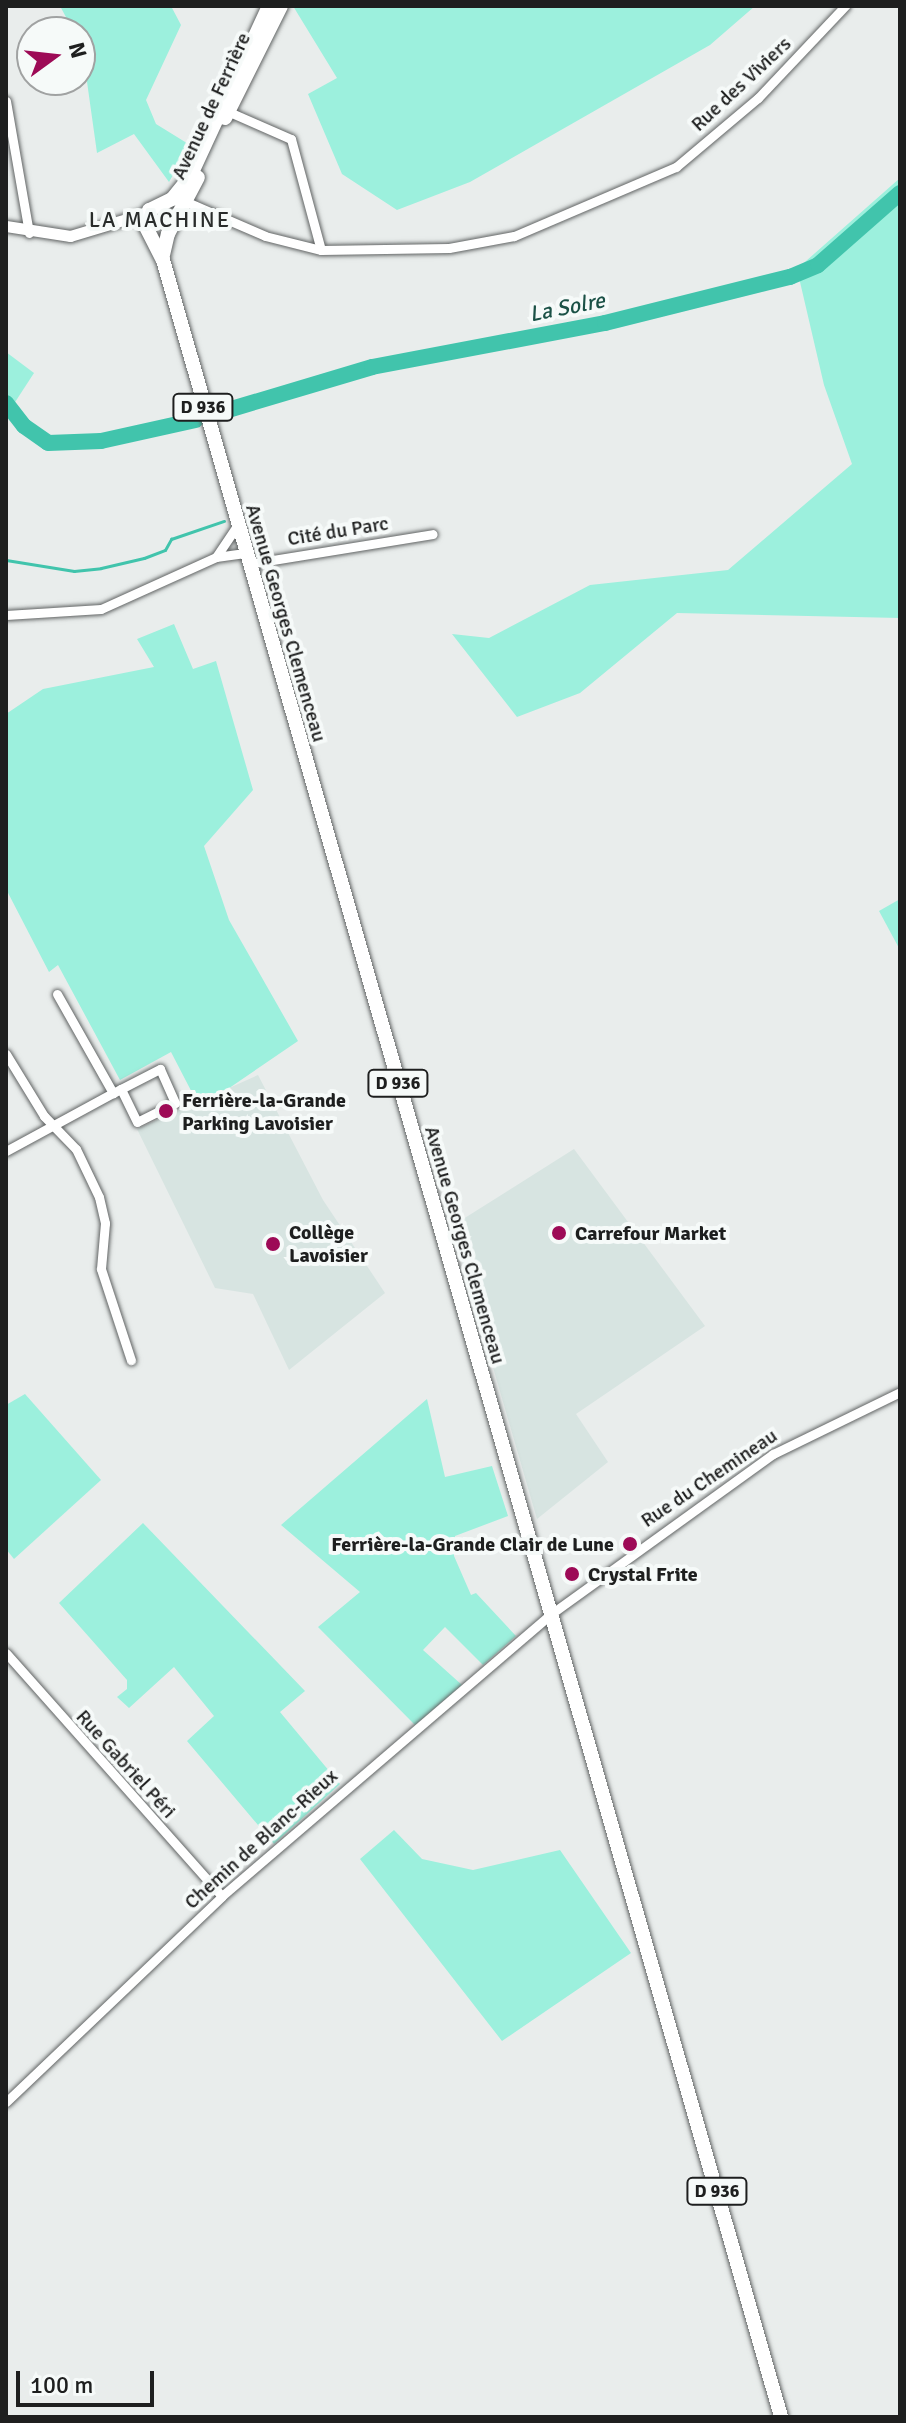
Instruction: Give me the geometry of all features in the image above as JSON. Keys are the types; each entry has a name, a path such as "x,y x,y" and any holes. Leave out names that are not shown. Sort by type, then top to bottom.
{"main road":[{"name":"D 936","path":"174,202 225,110 269,6"},
{"name":"Avenue de Ferrière","path":"225,110 281,6"},
{"name":"Avenue de Ferrière","path":"172,228 174,202"},
{"path":"148,224 174,202"},
{"path":"148,224 172,228 174,202"},
{"name":"Avenue Georges Clemenceau","path":"148,224 163,260 246,559 781,2417"},
{"name":"Avenue Georges Clemenceau","path":"163,260 172,228"}],"street":[{"name":"Rue des Viviers","path":"174,202 265,236 321,250 449,248 514,236 650,181 694,152 758,98 845,6"},
{"path":"6,101 29,233"},
{"path":"225,110 291,139 321,250"},
{"path":"6,226 29,233 70,236 126,218 148,224"},
{"path":"216,557 237,526"},
{"name":"Cité du Parc","path":"6,615 101,609 216,557 246,559 433,534"},
{"path":"6,1151 117,1091 160,1069 175,1103 137,1122 117,1091 57,994"},
{"path":"6,1054 52,1126 76,1149 99,1197 105,1223 101,1269 131,1360"},
{"name":"Rue du Chemineau","path":"551,1614 773,1454 900,1392"},
{"name":"Chemin de Blanc-Rieux","path":"6,2102 222,1896 551,1614"},
{"name":"Rue Gabriel Péri","path":"6,1653 222,1896"}],"shaded area":[{"name":"Collège Lavoisier","path":"258,1075 323,1200 385,1293 289,1370 253,1294 215,1288 137,1129"},
{"path":"574,1149 705,1326 576,1414 608,1462 537,1519 452,1226"}],"green space":[{"path":"60,6 171,6 181,25 146,100 156,124 190,145 169,182 134,134 97,153 89,96 96,96 96,16 65,16"},
{"path":"293,6 755,6 710,45 470,182 397,210 342,174 308,94 337,78"},
{"path":"900,178 900,618 677,613 580,693 517,717 452,634 489,638 590,585 728,570 852,464 824,385 797,269"},
{"path":"6,352 34,373 6,416"},
{"path":"174,624 193,669 216,661 253,790 204,846 229,920 298,1041 200,1108 171,1052 120,1080 58,965 49,972 6,889 6,714 43,689 154,667 137,639"},
{"path":"900,899 900,950 879,911"},
{"path":"25,1394 101,1480 14,1559 6,1549 6,1405"},
{"path":"427,1399 445,1477 492,1466 508,1516 455,1536 454,1556 471,1595 476,1593 516,1636 483,1665 445,1627 423,1650 462,1685 415,1725 318,1627 360,1592 281,1525"},
{"path":"143,1523 305,1691 280,1712 340,1784 274,1844 187,1741 214,1716 174,1667 129,1708 117,1697 127,1689 127,1680 59,1603"},
{"path":"394,1830 422,1859 473,1870 560,1850 631,1953 502,2041 360,1859"}],"waterway":[{"name":"La Solre","path":"218,413 372,367 605,323 790,277 818,265 900,193"},
{"name":"La Solre","path":"6,403 24,426 48,443 101,441 196,420"},
{"path":"6,560 74,571 101,568 165,550 171,539 224,521"}],"place":[{"name":"Ferrière-la-Grande Parking Lavoisier","path":"166,1111"},
{"name":"Carrefour Market","path":"559,1233"},
{"name":"Collège Lavoisier","path":"273,1244"},
{"name":"Ferrière-la-Grande Clair de Lune","path":"630,1544"},
{"name":"Crystal Frite","path":"572,1574"}],"district":[{"name":"LA MACHINE","path":"160,220"}]}
